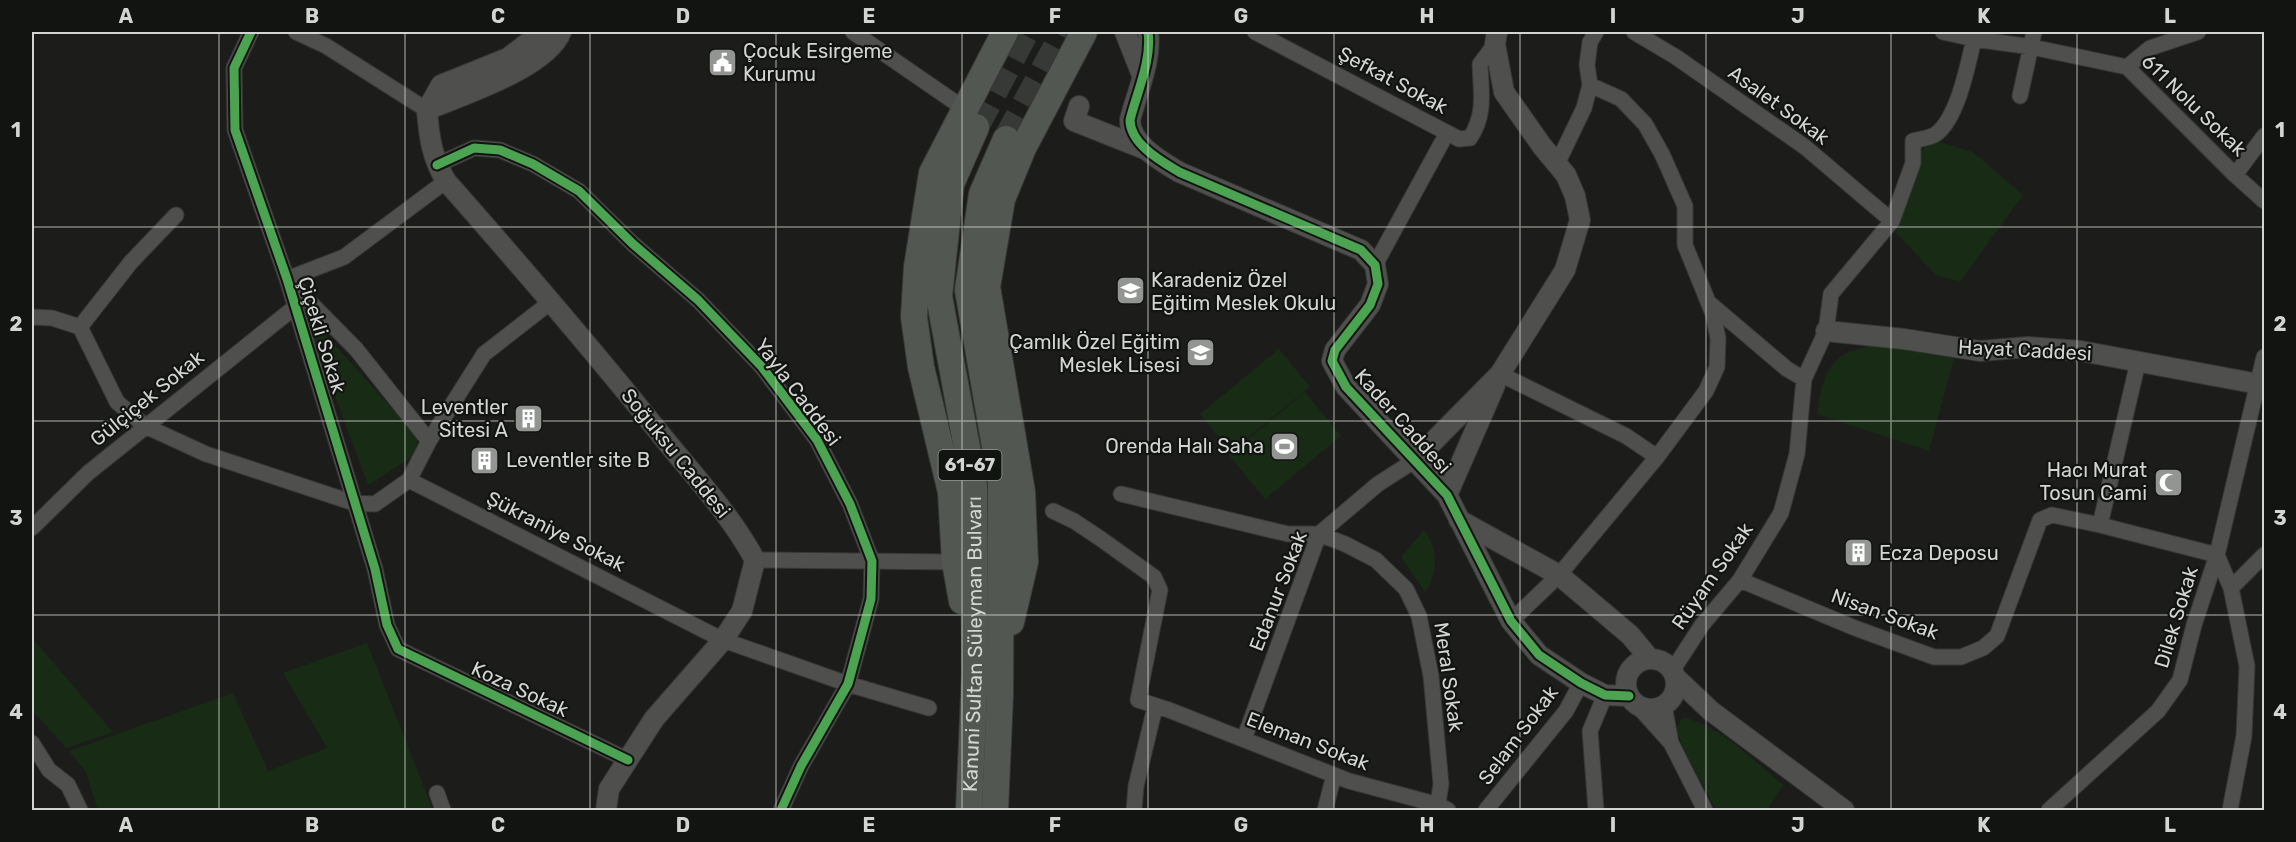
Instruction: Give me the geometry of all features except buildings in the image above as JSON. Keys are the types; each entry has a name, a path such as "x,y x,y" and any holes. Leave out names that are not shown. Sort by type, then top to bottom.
{"main road":[{"name":"61-67","path":"975,672 955,562 951,492 921,367 914,317 917,267 932,172 1005,32"},
{"name":"61-67","path":"1000,666 1025,562 1022,492 987,287 1002,199 1023,148 1084,32"},
{"name":"Kanuni Sultan Süleyman Bulvarı","path":"969,810 975,672 974,486 939,296 951,184 976,127"},
{"name":"Kanuni Sultan Süleyman Bulvarı","path":"995,810 1000,666 1001,482 968,290 982,194 1006,139"}],"street":[{"name":"Çiçekli Sokak","path":"251,32 234,68 235,130 287,279 375,569 387,625 398,649"},
{"path":"296,32 326,46 427,110"},
{"path":"427,110 441,85 508,58 542,32"},
{"path":"427,110 516,73 556,42 561,32"},
{"path":"854,32 956,103"},
{"path":"1125,32 1142,75"},
{"path":"1147,150 1130,126 1149,56 1148,32"},
{"name":"Şefkat Sokak","path":"1255,32 1447,133"},
{"path":"1557,164 1584,108 1590,85 1587,65 1590,42 1596,32"},
{"name":"Asalet Sokak","path":"1634,32 1676,57 1805,147 1892,221"},
{"name":"611 Nolu Sokak","path":"1943,32 1974,39 2033,39 2127,67 2235,175 2265,201"},
{"path":"2127,67 2150,48 2198,32"},
{"path":"1079,106 1074,121 1147,150 1179,172 1361,250 1375,265 1447,133 1460,139 1470,138 1479,124 1482,98 1480,64 1496,38"},
{"path":"1447,495 1500,374 1565,270 1580,220 1575,196 1566,175 1504,92 1496,38"},
{"name":"Rüyam Sokak","path":"1674,674 1702,625 1740,580 1781,513 1797,454 1804,379 1826,331 1831,294 1892,221 1913,163 1913,141 1934,135 1941,129 1957,103 1974,39"},
{"path":"2020,96 2033,39"},
{"path":"1511,621 1559,575 1657,457 1706,391 1717,367 1718,338 1713,314 1684,245 1684,206 1662,154 1645,124 1621,99 1590,85"},
{"name":"Soğuksu Caddesi","path":"427,110 430,144 441,173 552,301 743,537 755,560"},
{"path":"2235,175 2265,136"},
{"name":"Yayla Caddesi","path":"287,279 344,257 474,147 500,150 533,164 579,191 633,244 698,300 762,367 817,440 850,504 872,561 871,599 848,684 801,766 781,810"},
{"path":"80,327 130,262 176,215"},
{"name":"Kader Caddesi","path":"1375,265 1378,284 1370,305 1335,350 1332,361 1346,387 1447,495 1511,621 1539,655 1581,683 1605,695 1632,699 1644,708 1654,708 1668,701 1711,711"},
{"path":"287,279 356,349 429,441"},
{"path":"32,317 52,318 80,327 117,402 145,426 206,454 354,502 375,504 409,480 429,441 484,354 552,301"},
{"path":"1708,302 1787,369 1804,379"},
{"name":"Gülçiçek Sokak","path":"32,528 88,473 295,307"},
{"name":"Hayat Caddesi","path":"1826,331 1904,339 1980,351 2028,347 2082,351 2262,384"},
{"name":"Dilek Sokak","path":"2049,810 2158,711 2180,680 2193,625 2217,555 2262,384 2265,357"},
{"path":"2100,525 2138,362"},
{"path":"1500,374 1626,436 1657,457"},
{"path":"1414,461 1500,374"},
{"name":"Edanur Sokak","path":"1244,739 1319,534 1378,484 1414,461"},
{"name":"Şükraniye Sokak","path":"409,480 723,640 848,684 929,708"},
{"path":"1121,494 1288,534 1319,534"},
{"path":"1053,511 1101,538 1154,577 1160,590 1138,700 1155,707 1136,786 1134,810"},
{"name":"Nisan Sokak","path":"1740,580 1855,628 1934,657 1962,657 1983,648 1997,636 2040,520 2052,515 2217,555"},
{"path":"1460,520 1559,575 1630,635 1650,659 1636,663 1628,675 1626,689 1671,743 1705,810"},
{"name":"Meral Sokak","path":"1319,534 1376,560 1406,589 1419,616 1431,676 1441,784 1441,809"},
{"path":"2217,555 2231,588 2247,666 2244,736 2230,810"},
{"path":"2231,588 2265,555"},
{"path":"606,810 609,789 654,719 723,640 742,611 755,560 955,562"},
{"name":"Koza Sokak","path":"398,649 627,760"},
{"name":"Kader Caddesi","path":"1650,659 1666,664 1711,711 1844,810"},
{"path":"1671,743 1668,701 1675,691 1674,674"},
{"name":"Selam Sokak","path":"1486,810 1566,711 1581,683"},
{"path":"1596,810 1590,732 1605,695"},
{"name":"Eleman Sokak","path":"1155,707 1244,739 1349,781 1441,809"},
{"path":"33,750 48,770 69,785 80,810"},
{"path":"1325,810 1334,775"},
{"path":"437,793 443,810"}],"green space":[{"path":"1930,139 1973,152 2023,195 1960,282 1936,275 1896,233 1925,144"},
{"path":"303,310 418,437 414,456 368,485"},
{"path":"1874,344 1954,358 1929,451 1817,414 1823,384 1834,363 1847,353"},
{"name":"Orenda Halı Saha","path":"1279,349 1310,387 1230,452 1200,414"},
{"name":"Orenda Halı Saha","path":"1305,392 1341,436 1265,499 1229,455"},
{"path":"1424,530 1432,545 1435,561 1433,577 1425,592 1401,557"},
{"path":"32,638 113,732 66,748 32,710"},
{"path":"367,643 433,810 98,810 86,772 69,751 233,693 268,771 327,748 283,673"},
{"path":"1685,718 1698,722 1724,737 1783,785 1767,810 1716,810 1682,746 1677,729 1681,720"}],"tunnel":[{"path":"976,127 1026,32"},
{"path":"1006,139 1064,32"}],"cycle path":[{"path":"251,32 234,68 235,130 287,279 375,569 387,625 398,649 628,760"},
{"path":"1148,32 1146,65 1130,120 1135,137 1148,151 1179,172 1361,250 1375,265 1378,284 1370,305 1335,350 1332,361 1346,387 1447,495 1511,621 1539,655 1581,683 1605,695 1629,696"},
{"path":"437,165 474,148 500,150 533,164 579,191 633,244 698,300 762,367 817,440 850,504 872,561 871,599 848,684 801,766 781,810"}],"place":[{"name":"Çocuk Esirgeme Kurumu","path":"722,62"},
{"name":"Karadeniz Özel Eğitim Meslek Okulu","path":"1130,291"},
{"name":"Çamlık Özel Eğitim Meslek Lisesi","path":"1201,353"},
{"name":"Leventler Sitesi A","path":"529,419"},
{"name":"Orenda Halı Saha","path":"1285,446"},
{"name":"Leventler site B","path":"485,460"},
{"name":"Hacı Murat Tosun Cami","path":"2168,482"},
{"name":"Ecza Deposu","path":"1858,553"}]}
